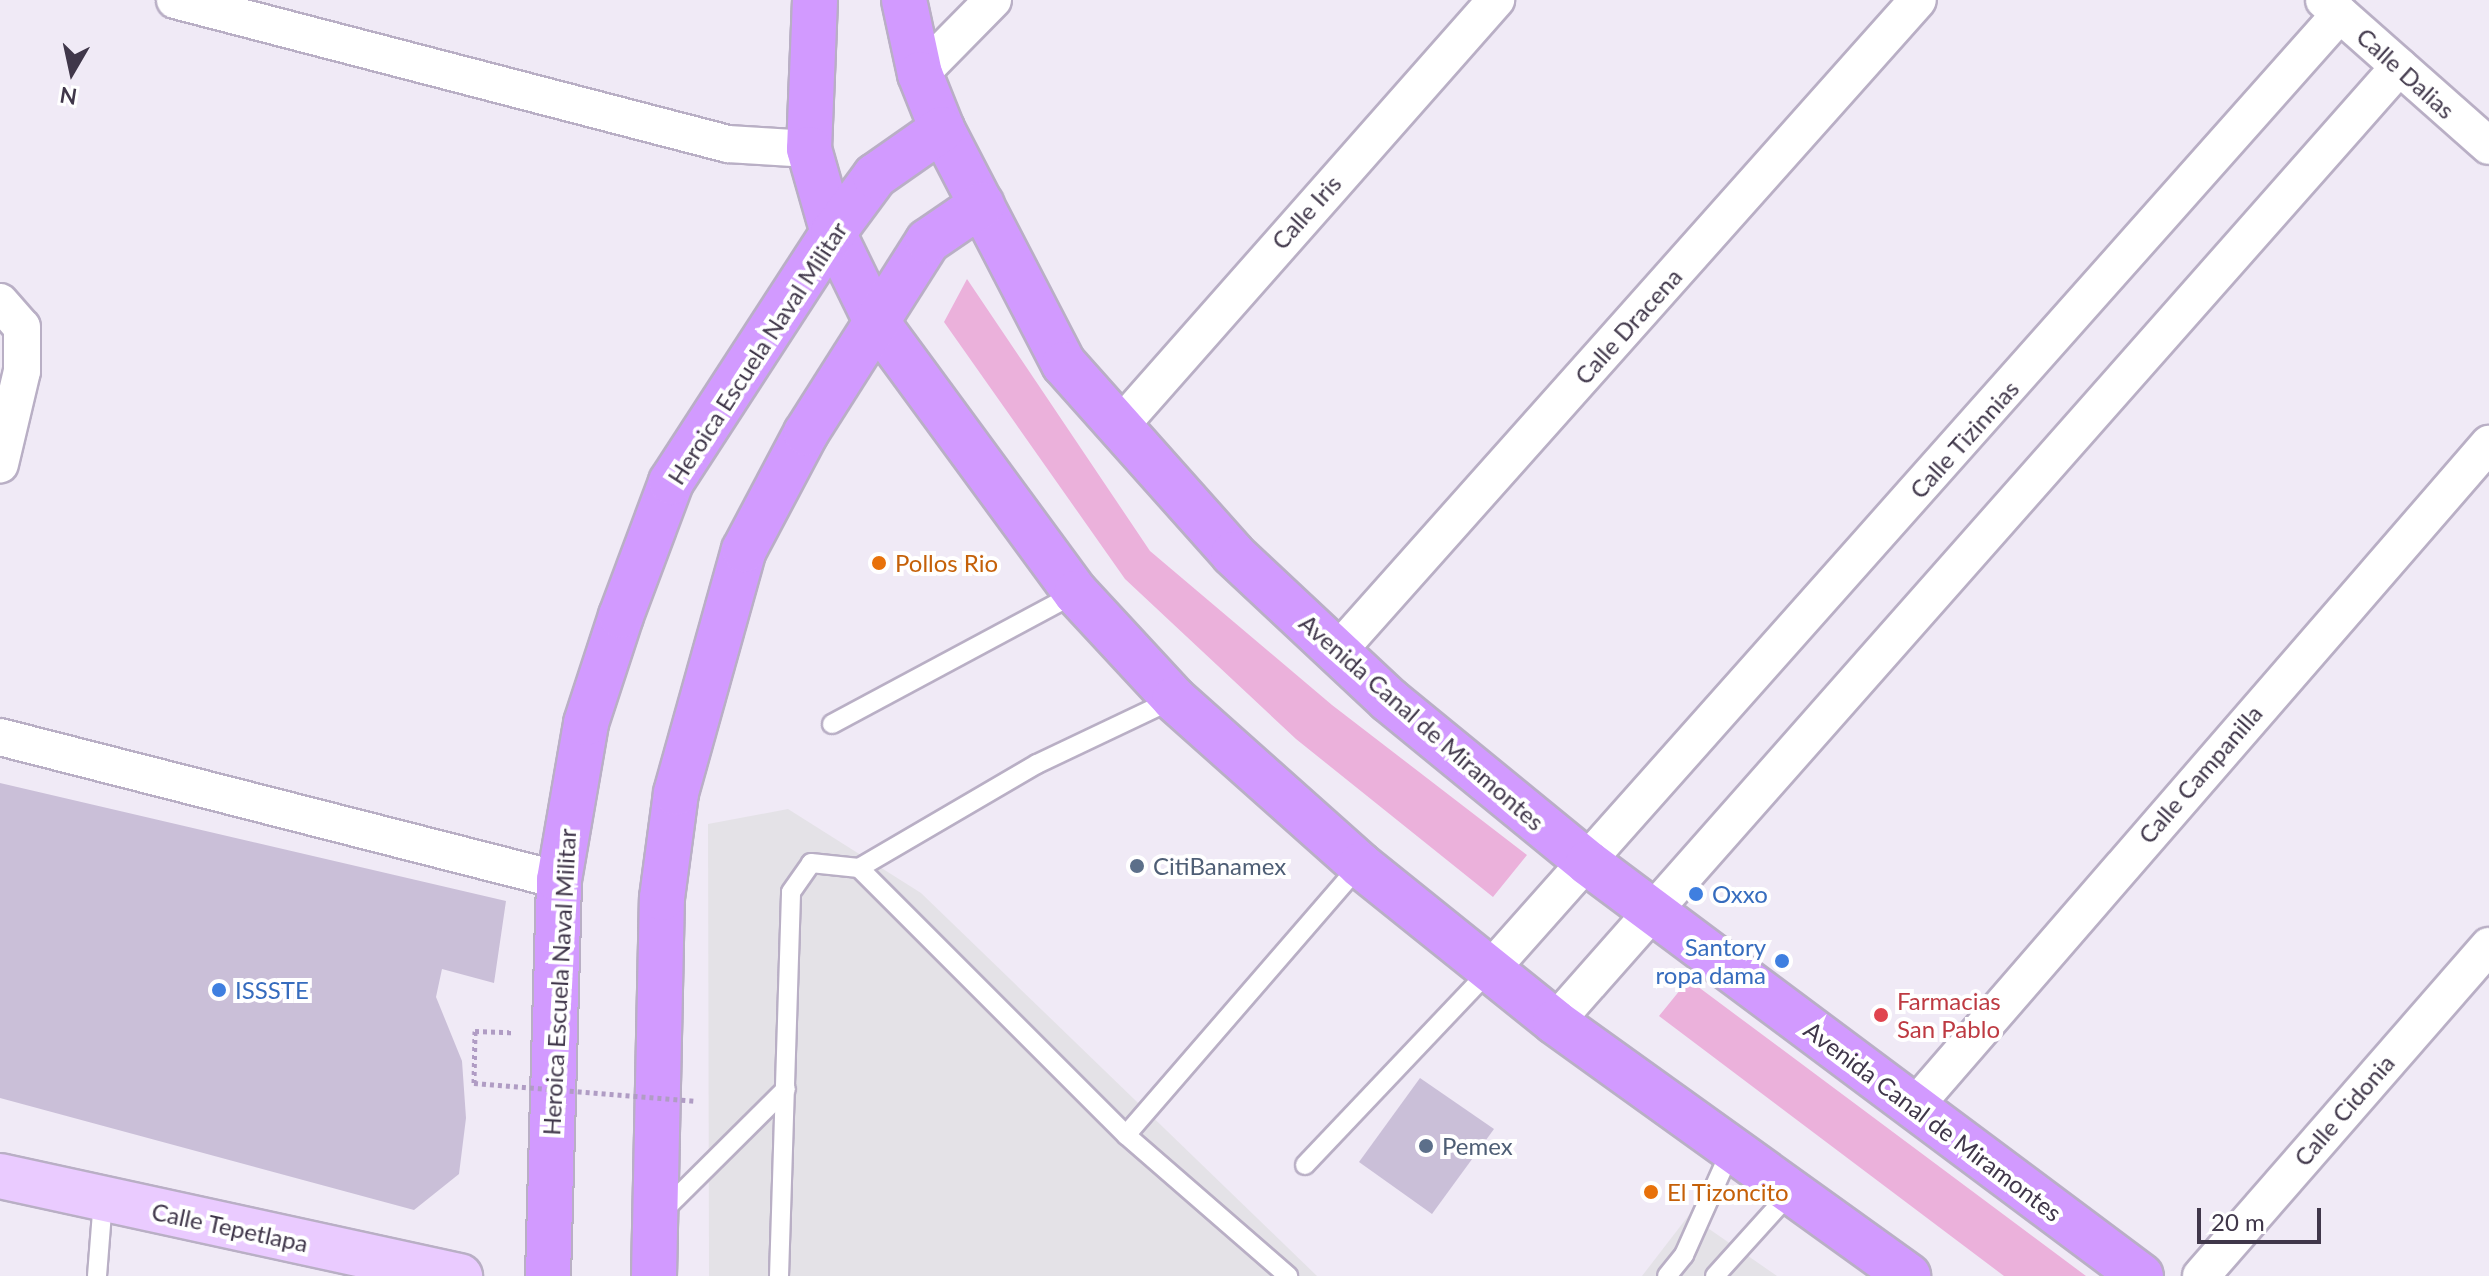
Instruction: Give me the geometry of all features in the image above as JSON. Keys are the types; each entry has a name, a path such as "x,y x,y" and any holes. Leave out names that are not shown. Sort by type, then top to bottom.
{"main road":[{"path":"815,0 809,149 833,233 876,321 1076,593 1174,699 1360,865 1555,1022 1908,1276"},
{"name":"Avenida Canal de Miramontes","path":"904,0 920,74 942,129 1064,364 1233,554 1337,652 1476,774 1588,863 2141,1276"},
{"name":"Heroica Escuela Naval Militar","path":"548,1276 559,880 586,723 671,482 833,233 875,176 942,129"},
{"path":"654,1276 657,997 676,793 744,550 806,433 928,241 982,204"}],"street":[{"path":"175,0 728,144 809,149"},
{"path":"920,74 993,0"},
{"name":"Calle Iris","path":"1119,427 1496,0"},
{"name":"Calle Dracena","path":"1337,652 1918,0"},
{"name":"Calle Dalias","path":"2332,7 2489,146"},
{"name":"Calle Tizinnias","path":"1490,970 1588,863 2332,7"},
{"path":"1555,1022 1649,909 2399,67"},
{"path":"0,464 22,371 11,314"},
{"name":"Calle Campanilla","path":"1914,1107 2489,444"},
{"path":"0,737 559,880"},
{"name":"Calle Cidonia","path":"2201,1276 2489,946"},
{"name":"Calle Tepetlapa","path":"0,1176 460,1276"}],"lane":[{"path":"832,724 1076,593"},
{"path":"779,1276 791,892 811,863 859,868 1037,764 1174,699"},
{"path":"1126,1135 1360,865"},
{"path":"859,868 1126,1135 1288,1276"},
{"path":"1305,1165 1490,970"},
{"path":"657,1218 786,1089"},
{"path":"1667,1276 1684,1255 1731,1150"},
{"path":"1715,1276 1790,1193"},
{"path":"97,1276 103,1199"}],"path":[{"path":"554,1034 475,1031 474,1083 697,1101"}],"shaded area":[{"path":"967,279 1150,551 1332,705 1527,855 1493,897 1296,739 1125,579 944,322"},
{"path":"788,809 921,893 1317,1276 709,1276 708,824"},
{"path":"1689,979 2086,1276 2004,1276 1659,1016"},
{"path":"1689,1215 1777,1276 1642,1276"}],"building":[{"name":"ISSSTE","path":"0,783 506,901 494,983 442,969 436,997 462,1061 466,1118 459,1174 414,1210 0,1098"},
{"name":"Pemex","path":"1420,1078 1494,1129 1432,1214 1359,1162"}],"place":[{"name":"Pollos Rio","path":"879,563"},
{"name":"CitiBanamex","path":"1137,866"},
{"name":"Oxxo","path":"1696,894"},
{"name":"Santory ropa dama","path":"1782,961"},
{"name":"ISSSTE","path":"219,990"},
{"name":"Farmacias San Pablo","path":"1881,1015"},
{"name":"Pemex","path":"1426,1146"},
{"name":"El Tizoncito","path":"1651,1192"}]}
